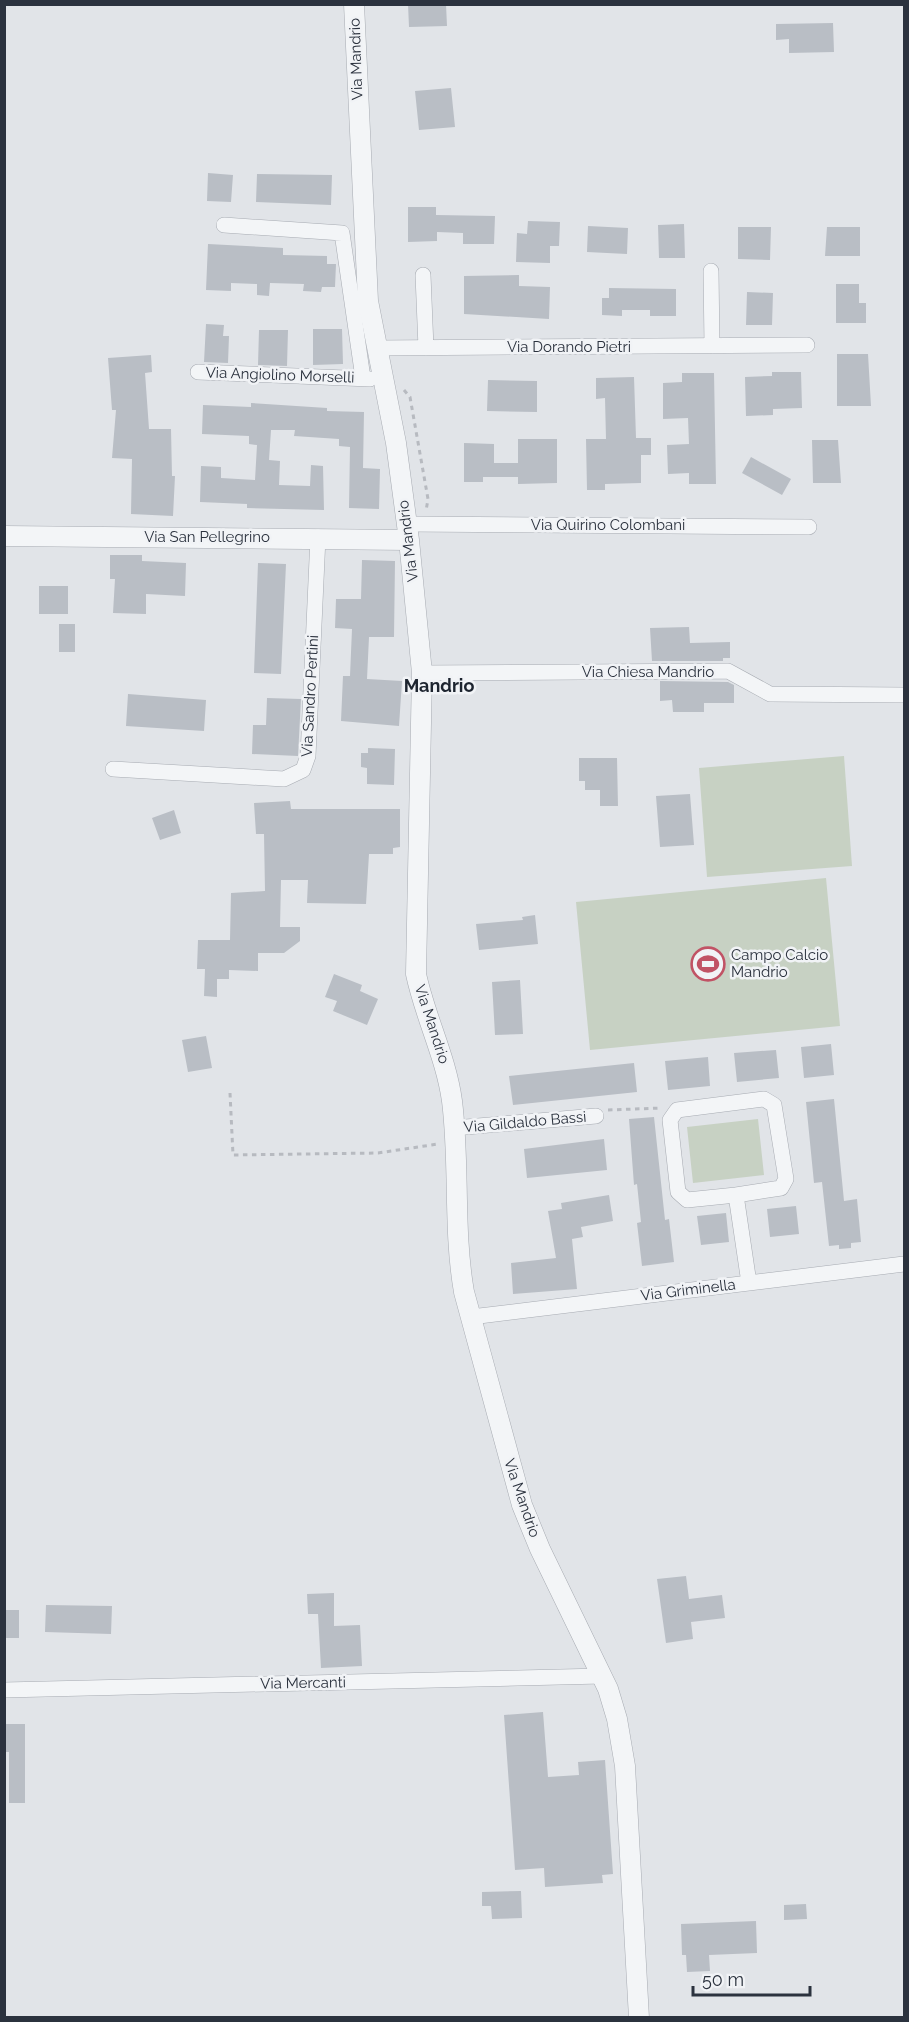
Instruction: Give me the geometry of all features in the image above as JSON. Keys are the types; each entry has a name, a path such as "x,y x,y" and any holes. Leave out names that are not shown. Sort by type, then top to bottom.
{"street":[{"name":"Via Mandrio","path":"354,4 365,265 368,301 377,348 373,379 396,443 408,532 422,673 414,958 423,1005 447,1071 454,1135 459,1264 471,1317 522,1505 540,1549 602,1676 617,1719 625,1766 639,2018"},
{"name":"Via Angiolino Morselli","path":"198,372 373,379 342,233 224,225"},
{"path":"711,270 712,346"},
{"path":"423,275 426,348"},
{"name":"Via Dorando Pietri","path":"377,348 807,345"},
{"name":"Via Quirino Colombani","path":"408,532 809,527"},
{"name":"Via San Pellegrino","path":"4,536 318,537 408,532"},
{"name":"Via Sandro Pertini","path":"112,769 284,779 303,770 308,756 318,537"},
{"name":"Via Chiesa Mandrio","path":"422,673 728,671 770,694 904,695"},
{"path":"764,1099 774,1105 786,1179 781,1188 736,1195 687,1200 678,1192 670,1120 673,1114 681,1108 764,1099"},
{"name":"Via Gildaldo Bassi","path":"454,1135 596,1116"},
{"path":"736,1195 749,1283"},
{"name":"Via Griminella","path":"471,1317 904,1264"},
{"name":"Via Mercanti","path":"4,1690 602,1676"}],"path":[{"path":"230,1094 233,1155 378,1153 454,1135"},
{"path":"596,1116 603,1110 660,1107 673,1114"}],"green space":[{"path":"844,756 852,866 707,877 699,768"},
{"name":"Campo Calcio Mandrio","path":"826,878 840,1026 590,1050 576,902"},
{"path":"758,1119 764,1175 693,1183 687,1127"}],"building":[{"path":"408,4 446,4 447,26 409,27"},
{"path":"833,23 834,52 789,53 789,39 776,40 776,24"},
{"path":"451,88 455,127 419,130 415,91"},
{"path":"208,173 233,175 231,202 207,201"},
{"path":"257,174 332,175 331,205 256,202"},
{"path":"408,207 436,207 436,215 495,216 494,244 463,244 463,233 437,232 437,241 408,242"},
{"path":"528,221 560,222 559,246 550,246 550,263 516,262 517,233 527,234"},
{"path":"684,224 685,258 659,258 658,225"},
{"path":"588,226 628,228 627,254 587,252"},
{"path":"738,227 771,227 770,260 738,259"},
{"path":"827,227 860,227 860,256 825,256"},
{"path":"208,244 283,248 283,255 327,256 327,264 336,264 335,287 322,287 321,292 303,291 304,284 270,283 269,296 257,295 257,284 231,283 231,291 206,290"},
{"path":"519,275 519,286 550,287 549,319 464,314 464,276"},
{"path":"836,284 859,284 859,303 866,303 866,323 836,323"},
{"path":"609,288 676,289 676,316 650,316 650,310 622,310 622,316 602,315 602,298 609,298"},
{"path":"747,292 773,293 772,325 746,325"},
{"path":"206,324 224,325 223,336 229,336 228,363 204,362"},
{"path":"313,329 342,329 343,364 313,365"},
{"path":"259,330 288,330 287,366 258,365"},
{"path":"837,354 868,354 871,406 837,406"},
{"path":"151,355 152,372 145,373 149,429 171,429 172,476 175,476 173,516 131,514 132,459 112,458 116,410 112,410 108,358"},
{"path":"772,372 801,372 802,408 773,409 773,415 746,416 745,377 772,376"},
{"path":"682,373 714,373 716,484 689,484 689,473 668,474 667,445 689,444 688,418 663,419 663,383 682,382"},
{"path":"634,377 636,438 651,438 651,455 641,455 641,483 605,484 605,490 587,490 586,439 606,439 605,398 596,399 596,378"},
{"path":"488,380 537,381 537,412 487,411"},
{"path":"251,403 327,408 327,411 364,412 363,468 380,469 379,509 349,508 350,447 339,446 339,439 294,436 295,430 271,430 269,460 280,461 279,485 310,486 311,465 323,466 324,510 247,508 247,504 200,502 201,466 221,467 221,478 255,480 257,445 249,444 249,436 202,434 203,405 251,407"},
{"path":"518,439 557,439 557,483 518,484 518,477 483,477 483,482 464,482 464,443 494,444 494,463 518,463"},
{"path":"812,440 838,440 841,483 813,483"},
{"path":"751,457 791,479 782,495 742,473"},
{"path":"110,555 142,555 142,561 186,563 185,596 146,594 146,614 113,613 115,579 110,579"},
{"path":"362,560 395,561 394,637 369,637 367,679 402,681 399,726 341,721 343,676 350,676 352,629 335,628 336,599 361,599"},
{"path":"258,563 286,564 281,674 254,673"},
{"path":"39,586 68,586 68,614 39,614"},
{"path":"59,624 75,624 75,652 59,652"},
{"path":"689,627 690,643 730,642 730,658 723,658 723,661 652,661 650,628"},
{"path":"660,681 728,682 734,685 734,703 704,703 704,712 673,712 672,700 660,701"},
{"path":"128,694 206,700 204,731 126,726"},
{"path":"267,698 301,699 298,756 252,754 253,725 266,725"},
{"path":"368,748 395,749 394,785 367,784 367,768 361,767 361,753 368,753"},
{"path":"579,758 617,758 618,806 600,806 600,790 585,790 585,781 579,781"},
{"path":"690,794 694,845 660,847 656,796"},
{"path":"290,801 291,809 400,809 400,847 393,848 393,854 369,854 366,904 307,903 308,880 281,880 280,927 300,927 300,941 284,953 258,953 258,971 229,970 229,979 217,979 217,997 204,996 205,969 197,969 198,940 230,940 231,893 265,891 264,834 256,834 254,803"},
{"path":"174,810 181,833 160,840 152,818"},
{"path":"535,915 538,944 479,950 476,924 523,920 522,917"},
{"path":"334,974 362,985 360,991 378,999 367,1025 333,1011 337,1001 325,997"},
{"path":"520,980 523,1034 495,1035 492,982"},
{"path":"206,1036 212,1068 188,1072 182,1040"},
{"path":"831,1044 834,1075 804,1078 801,1047"},
{"path":"776,1050 779,1078 737,1082 734,1053"},
{"path":"708,1057 710,1086 668,1090 665,1061"},
{"path":"634,1063 637,1092 513,1105 509,1076"},
{"path":"834,1099 844,1201 857,1199 861,1242 851,1243 851,1248 839,1249 839,1245 829,1246 822,1182 814,1183 806,1102"},
{"path":"654,1117 665,1220 669,1219 674,1262 642,1266 637,1223 641,1222 637,1184 634,1185 629,1119"},
{"path":"604,1139 607,1170 527,1178 524,1149"},
{"path":"609,1195 613,1221 581,1227 583,1237 572,1239 577,1289 513,1294 511,1263 556,1258 548,1211 562,1209 561,1203"},
{"path":"796,1206 799,1234 770,1237 767,1209"},
{"path":"726,1213 729,1242 701,1245 697,1216"},
{"path":"686,1576 689,1599 722,1595 725,1618 691,1622 693,1639 666,1643 657,1579"},
{"path":"334,1593 334,1626 360,1625 362,1666 321,1668 318,1614 308,1614 307,1594"},
{"path":"46,1605 112,1606 111,1634 45,1632"},
{"path":"4,1610 19,1610 19,1638 4,1638"},
{"path":"543,1712 548,1777 579,1775 578,1762 605,1760 613,1874 602,1875 603,1883 545,1887 544,1868 515,1870 504,1715"},
{"path":"4,1724 25,1724 25,1803 9,1803 9,1752 4,1752"},
{"path":"521,1891 522,1918 492,1919 491,1906 482,1906 482,1892"},
{"path":"806,1904 807,1919 784,1920 784,1905"},
{"path":"756,1921 757,1953 709,1955 710,1971 687,1972 686,1955 682,1955 681,1924"}],"place":[{"name":"Campo Calcio Mandrio","path":"708,964"}],"district":[{"name":"Mandrio","path":"439,686"}]}
